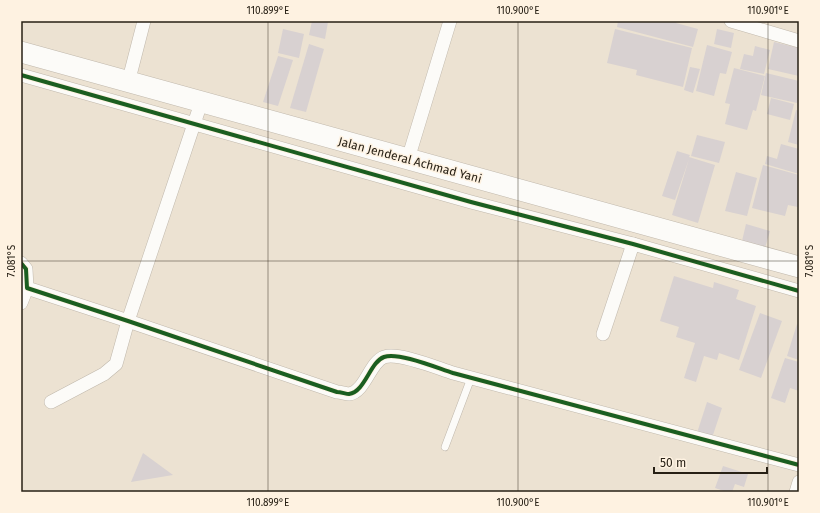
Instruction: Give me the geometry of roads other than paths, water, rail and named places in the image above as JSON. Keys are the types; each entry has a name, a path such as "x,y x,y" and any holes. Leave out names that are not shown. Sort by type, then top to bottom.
{"main road":[{"name":"Jalan Jenderal Achmad Yani","path":"21,52 128,83 799,267"}],"street":[{"path":"128,83 144,21"},
{"path":"408,159 450,21"},
{"path":"731,21 799,42"},
{"path":"21,75 471,202 633,244 799,291"},
{"path":"95,95 101,75"},
{"path":"51,402 83,386 114,367 118,360 128,321 201,103"},
{"path":"603,334 633,244"},
{"path":"21,263 26,269 27,288 21,303"},
{"path":"27,288 337,392 348,394 353,393 358,389 376,364 384,357 393,356 408,358 470,378 799,465"},
{"path":"796,492 799,482"}],"lane":[{"path":"445,447 470,378"}]}
